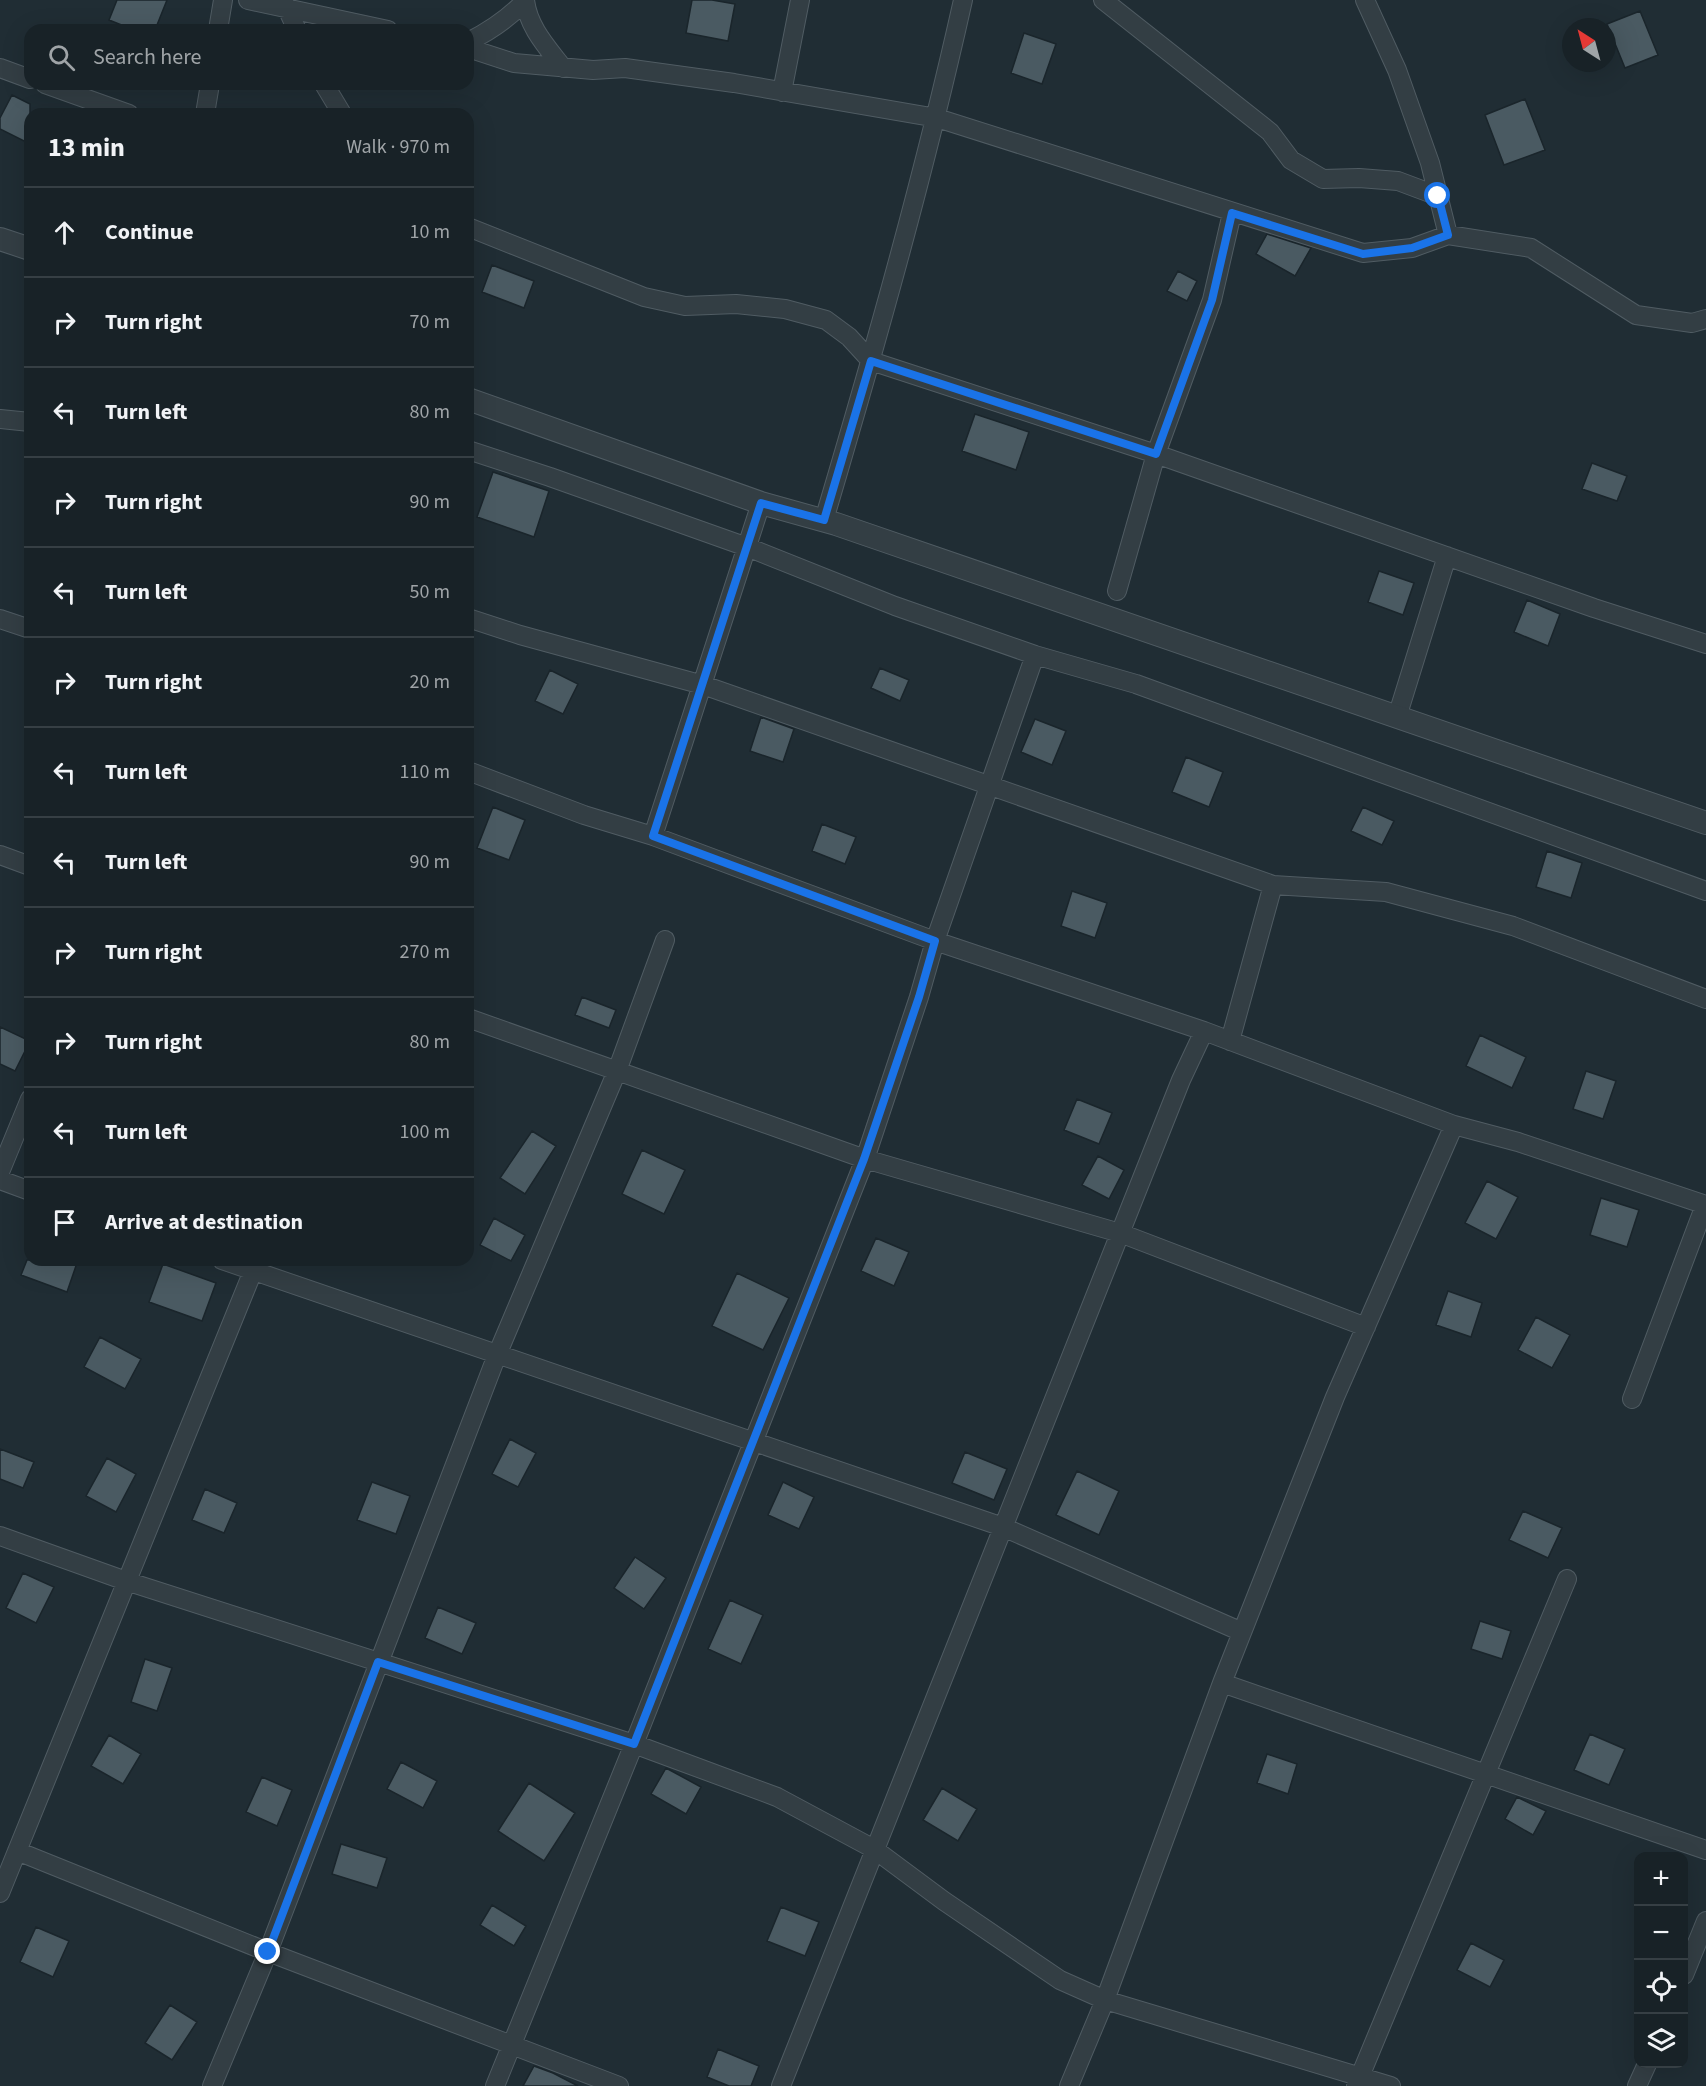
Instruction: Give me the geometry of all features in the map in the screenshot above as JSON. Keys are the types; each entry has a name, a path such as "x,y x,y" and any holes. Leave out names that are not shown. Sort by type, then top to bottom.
{"street":[{"path":"219,24 223,0"},
{"path":"248,0 285,4 364,24"},
{"path":"525,0 527,14 541,41 563,68"},
{"path":"474,39 512,15 525,0"},
{"path":"782,92 800,0"},
{"path":"824,520 871,361 937,118 963,0"},
{"path":"1103,0 1270,132 1291,160 1323,179 1359,178 1398,181 1438,196"},
{"path":"1365,0 1397,70 1430,163 1448,235"},
{"path":"285,4 294,24"},
{"path":"474,50 514,63 563,68 625,68 937,118 1363,254 1412,248 1448,235 1531,248 1636,315 1692,323 1706,319"},
{"path":"0,68 24,77"},
{"path":"62,90 112,108"},
{"path":"206,108 209,90"},
{"path":"328,90 338,108"},
{"path":"1116,591 1156,454 1212,300 1232,213"},
{"path":"474,229 644,297 686,306 736,304 785,309 826,320 849,338 871,361 1156,454 1594,608 1706,644"},
{"path":"0,239 24,247"},
{"path":"474,401 761,503 824,520 1706,823"},
{"path":"0,419 24,421"},
{"path":"474,452 747,547 895,606 1035,655 1136,684 1706,891"},
{"path":"653,836 761,503"},
{"path":"1397,717 1447,556"},
{"path":"0,620 24,627"},
{"path":"474,620 520,635 703,685 1273,885 1386,892 1513,926 1706,999"},
{"path":"495,2086 634,1744 864,1159 919,997 935,941 1035,655"},
{"path":"474,773 584,815 653,836 935,941 1204,1031 1454,1125 1518,1142 1706,1205 1632,1399"},
{"path":"0,855 24,864"},
{"path":"1230,1041 1273,885"},
{"path":"212,2086 268,1952 497,1355 617,1071 665,940"},
{"path":"474,1020 864,1159 1120,1233 1366,1327"},
{"path":"781,2086 1181,1080 1204,1031"},
{"path":"0,1172 24,1114"},
{"path":"1069,2086 1105,2000 1222,1683 1331,1407 1454,1125"},
{"path":"0,1180 24,1189"},
{"path":"0,1893 255,1266"},
{"path":"258,1266 497,1355 1003,1527 1242,1632"},
{"path":"0,1536 126,1581 634,1744 777,1797 874,1849 1060,1980 1105,2000 1358,2081 1391,2086"},
{"path":"1358,2081 1567,1580"},
{"path":"1222,1683 1706,1850"},
{"path":"17,1851 268,1952 619,2086"},
{"path":"1688,1963 1706,1921"},
{"path":"1637,2086 1645,2068"}],"building":[{"path":"117,0 167,0 157,24 119,24 109,20"},
{"path":"692,0 712,0 735,4 728,41 686,33"},
{"path":"1640,11 1658,55 1625,68 1616,46 1616,20"},
{"path":"1024,33 1056,44 1042,84 1011,73"},
{"path":"12,95 30,104 30,108 24,108 24,141 0,129 0,118"},
{"path":"1525,99 1545,150 1504,165 1485,115"},
{"path":"1267,234 1311,248 1295,276 1256,254"},
{"path":"492,265 534,281 524,308 482,292"},
{"path":"1178,271 1197,281 1187,301 1167,291"},
{"path":"975,414 1029,432 1016,470 962,451"},
{"path":"1592,463 1627,476 1617,501 1582,489"},
{"path":"493,472 549,491 534,537 477,517"},
{"path":"1379,571 1414,583 1403,615 1368,602"},
{"path":"1527,600 1560,614 1548,646 1514,632"},
{"path":"880,668 909,680 900,701 871,688"},
{"path":"550,670 578,684 563,714 535,701"},
{"path":"761,717 794,729 783,762 750,751"},
{"path":"1035,719 1066,731 1052,765 1021,752"},
{"path":"1186,757 1223,772 1209,807 1172,792"},
{"path":"493,807 525,820 509,860 477,848"},
{"path":"1363,807 1394,821 1382,845 1351,831"},
{"path":"822,824 856,837 845,864 812,851"},
{"path":"1547,851 1582,863 1571,898 1536,887"},
{"path":"1072,891 1107,903 1095,938 1061,926"},
{"path":"582,997 616,1010 609,1028 575,1015"},
{"path":"0,1027 24,1038 24,1053 15,1071 0,1064"},
{"path":"1480,1035 1526,1057 1512,1088 1466,1066"},
{"path":"1586,1071 1616,1081 1603,1119 1573,1109"},
{"path":"1077,1099 1112,1113 1099,1144 1064,1130"},
{"path":"532,1131 556,1146 525,1194 500,1178"},
{"path":"642,1150 685,1170 664,1214 622,1194"},
{"path":"1098,1156 1124,1170 1109,1199 1082,1185"},
{"path":"1487,1181 1518,1197 1496,1239 1465,1223"},
{"path":"1601,1198 1639,1210 1627,1247 1590,1235"},
{"path":"494,1218 525,1235 511,1261 480,1245"},
{"path":"876,1238 909,1252 894,1286 861,1271"},
{"path":"25,1266 76,1266 67,1292 21,1275"},
{"path":"162,1266 169,1266 216,1283 202,1321 149,1302"},
{"path":"737,1273 789,1298 763,1350 712,1326"},
{"path":"1448,1291 1482,1303 1471,1337 1436,1325"},
{"path":"1536,1317 1570,1335 1552,1368 1518,1350"},
{"path":"100,1337 141,1359 125,1389 84,1367"},
{"path":"510,1439 536,1453 518,1487 492,1474"},
{"path":"0,1449 34,1462 23,1488 0,1479"},
{"path":"965,1452 1007,1469 994,1500 952,1483"},
{"path":"107,1458 136,1474 116,1512 86,1496"},
{"path":"1077,1471 1119,1491 1099,1535 1056,1515"},
{"path":"372,1482 410,1496 396,1534 357,1520"},
{"path":"783,1482 814,1497 799,1529 768,1515"},
{"path":"205,1489 237,1503 224,1533 192,1520"},
{"path":"1523,1511 1562,1528 1548,1558 1509,1540"},
{"path":"635,1557 666,1578 644,1609 614,1588"},
{"path":"23,1573 54,1587 36,1623 6,1608"},
{"path":"730,1600 763,1615 741,1664 708,1649"},
{"path":"438,1607 476,1623 462,1654 425,1638"},
{"path":"1480,1621 1511,1631 1502,1659 1471,1649"},
{"path":"145,1659 172,1668 157,1711 131,1702"},
{"path":"1590,1734 1625,1749 1609,1785 1574,1770"},
{"path":"109,1735 141,1754 123,1784 91,1766"},
{"path":"1267,1754 1297,1764 1288,1794 1257,1783"},
{"path":"401,1762 437,1781 423,1808 387,1789"},
{"path":"666,1768 701,1787 686,1814 651,1794"},
{"path":"262,1777 292,1790 277,1826 246,1812"},
{"path":"529,1783 575,1813 544,1861 498,1831"},
{"path":"942,1788 977,1809 958,1841 923,1820"},
{"path":"1517,1797 1546,1811 1533,1835 1505,1819"},
{"path":"341,1844 387,1858 377,1888 332,1874"},
{"path":"492,1905 526,1926 514,1946 480,1925"},
{"path":"781,1907 819,1922 805,1956 767,1941"},
{"path":"36,1927 69,1941 53,1977 20,1962"},
{"path":"1471,1943 1504,1960 1490,1987 1457,1970"},
{"path":"170,2005 197,2022 172,2060 145,2043"},
{"path":"718,2049 759,2066 751,2086 729,2086 707,2077"},
{"path":"534,2066 553,2073 578,2086 523,2086"}],"route":[{"path":"268,1952 378,1662 634,1744 864,1159 919,997 935,941 653,836 761,503 824,520 871,361 1156,454 1212,300 1232,213 1363,254 1412,248 1448,235 1438,196"}]}
